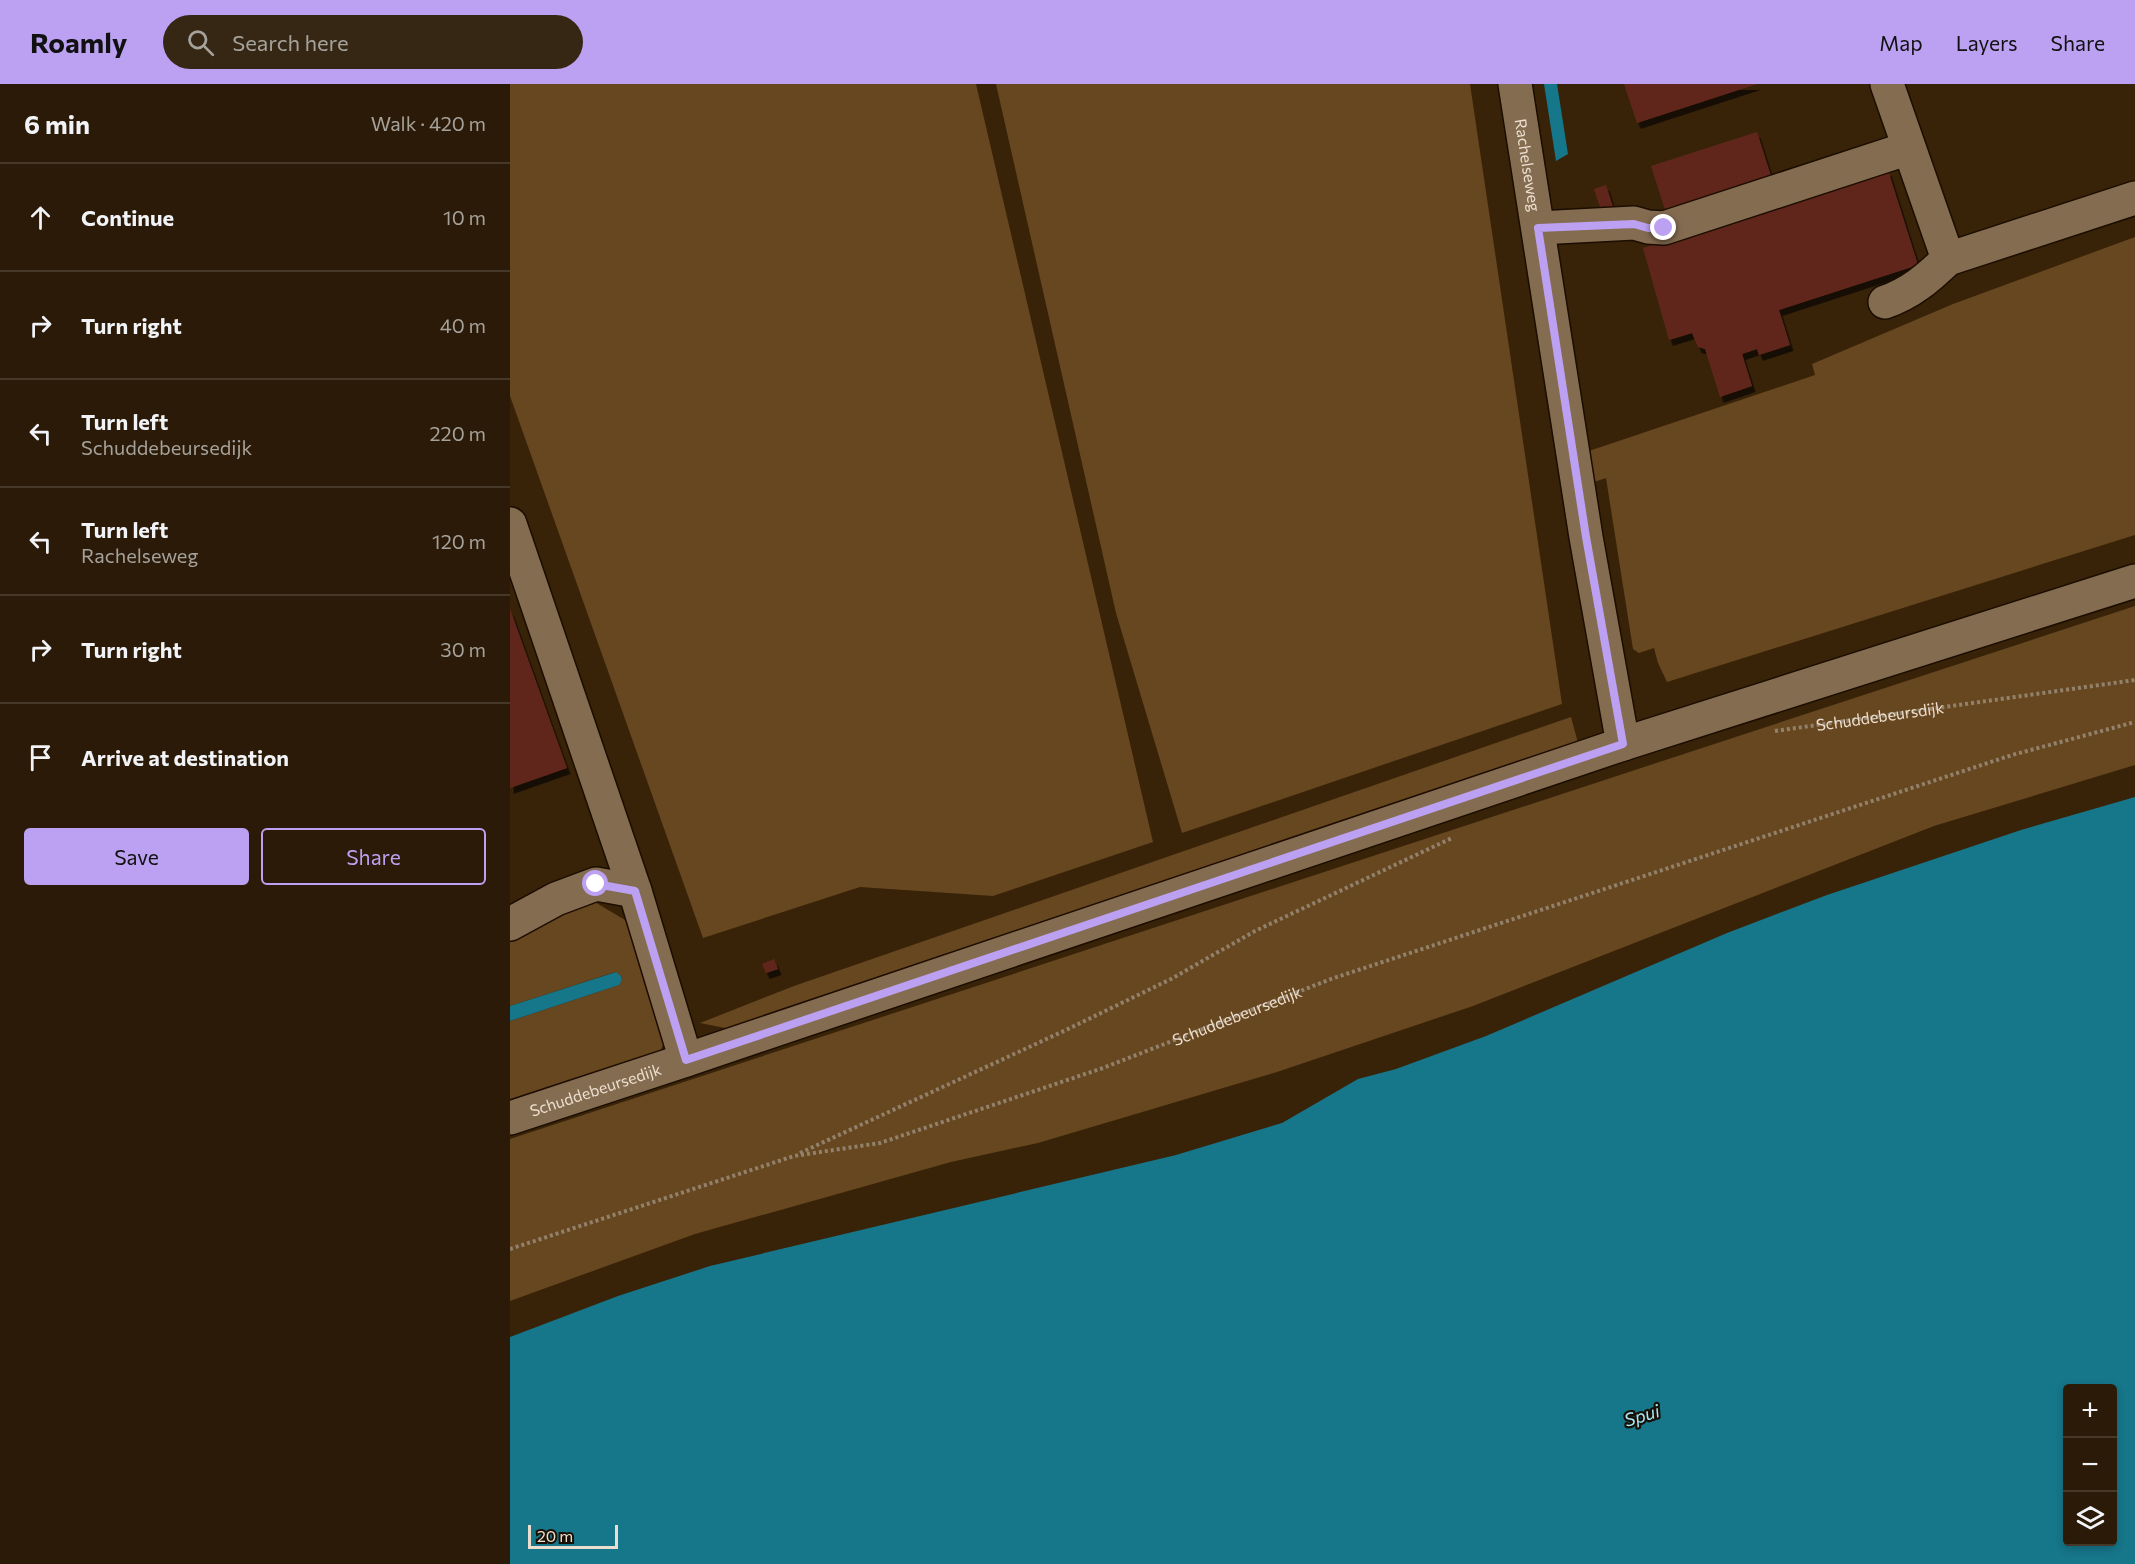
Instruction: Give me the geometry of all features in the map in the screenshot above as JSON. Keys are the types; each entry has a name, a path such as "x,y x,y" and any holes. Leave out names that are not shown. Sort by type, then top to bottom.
{"street":[{"name":"Rachelseweg","path":"1515,84 1586,537 1623,744"},
{"path":"1887,84 1948,260"},
{"path":"1538,228 1634,224 1648,228 1664,228 1909,148"},
{"path":"1885,302 1905,295 1929,278 1948,260 2135,198"},
{"path":"510,524 635,891 686,1060"},
{"name":"Schuddebeursedijk","path":"510,1118 1623,744 2135,581"},
{"path":"510,924 556,899 596,884 635,891"}],"path":[{"name":"Schuddebeursdijk","path":"1768,732 2135,680"},
{"name":"Schuddebeursedijk","path":"794,1156 880,1143 1103,1068 1331,979 2012,754 2135,722"},
{"name":"Schuddebeursedijk","path":"510,1249 794,1156 1066,1030 1171,979 1255,931 1460,834"}],"shaded area":[{"path":"510,84 976,84 1153,842 993,896 860,887 703,938 510,396"},
{"path":"996,84 1470,84 1562,704 1182,833 1116,613"},
{"path":"2135,237 2135,535 1667,682 1654,648 1639,653 1633,649 1606,478 1585,485 1580,454 1815,375 1812,364 1953,304"},
{"path":"2135,606 2135,765 1934,826 1473,1006 1277,1072 1038,1143 951,1162 695,1234 510,1301 510,1139"},
{"path":"1571,717 1578,743 735,1030 700,1023 794,986"},
{"path":"588,898 625,920 644,962 668,1034 657,1058 510,1106 510,1021 619,985 622,979 615,972 510,1006 510,929"}],"water":[{"path":"1544,84 1557,84 1568,154 1556,161"},
{"name":"Spui","path":"2135,797 2135,1564 510,1564 510,1337 618,1296 710,1266 1176,1155 1282,1123 1358,1079 1396,1069 1486,1036 1727,933 1827,895 2021,830"},
{"path":"616,972 622,980 619,985 510,1021 510,1006"}],"building":[{"path":"1624,84 1757,84 1637,123"},
{"path":"1757,132 1773,182 1667,216 1651,166"},
{"path":"1888,170 1918,265 1779,310 1790,345 1759,355 1757,349 1742,354 1752,386 1720,397 1705,349 1698,347 1692,333 1669,340 1643,248"},
{"path":"1606,185 1615,213 1603,216 1594,189"},
{"path":"510,609 567,768 510,788"},
{"path":"774,959 778,969 766,973 762,964"}],"route":[{"path":"596,884 635,891 686,1060 1623,744 1586,537 1538,228 1634,224 1648,228 1664,228"}]}
